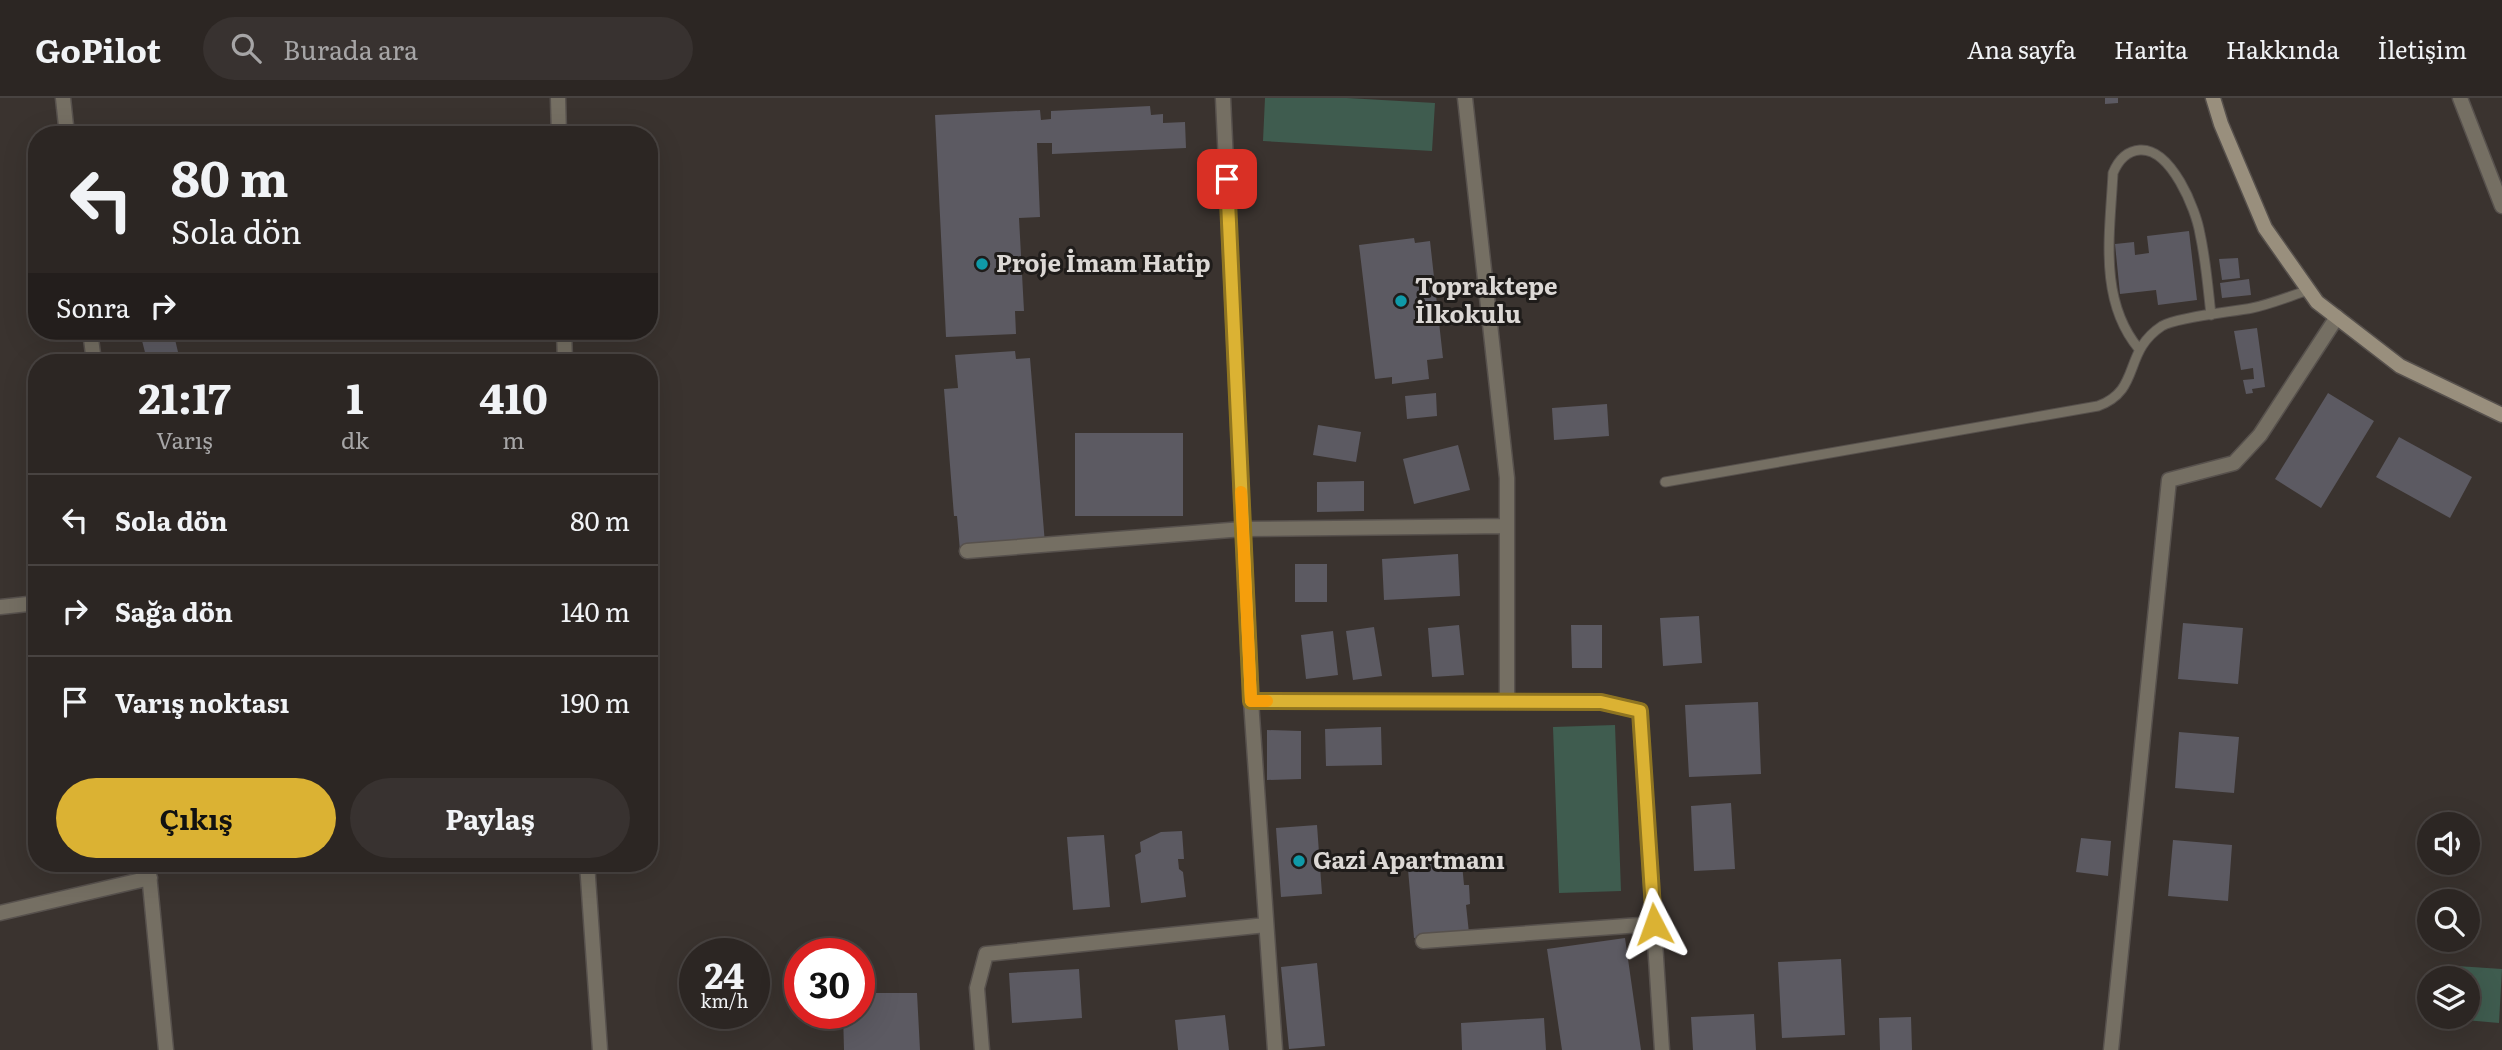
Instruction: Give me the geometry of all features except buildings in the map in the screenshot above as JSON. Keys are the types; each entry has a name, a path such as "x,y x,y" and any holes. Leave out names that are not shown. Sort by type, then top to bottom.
{"street":[{"path":"63,98 66,126"},
{"path":"558,98 559,126"},
{"path":"1223,98 1251,701 1275,1050"},
{"path":"1465,98 1507,478 1507,702"},
{"path":"2213,98 2221,124 2265,228 2317,302 2400,366 2502,415"},
{"path":"2460,98 2502,206"},
{"path":"2111,1050 2169,480 2234,463 2260,435 2337,317"},
{"path":"967,551 1243,529 1507,526"},
{"path":"0,607 28,604"},
{"path":"1251,701 1601,702 1640,711 1662,1050"},
{"path":"149,872 166,1050"},
{"path":"588,872 600,1050"},
{"path":"0,913 150,878"},
{"path":"1423,941 1654,924"},
{"path":"982,1050 977,988 986,954 1266,925"}],"lane":[{"path":"2139,349 2118,315 2109,268 2113,173 2120,160 2132,152 2146,150 2160,155 2187,197 2200,231 2211,315"},
{"path":"1665,482 2098,407 2123,391 2129,382 2130,369 2139,349 2153,333 2168,323 2256,307 2309,290"}],"green space":[{"path":"1265,98 1347,98 1435,103 1432,151 1263,141"},
{"path":"1615,725 1621,891 1559,893 1553,727"},
{"path":"2480,968 2502,969 2499,1023 2480,1021"}],"slow traffic":[{"path":"1241,492 1251,701 1267,701"}],"place":[{"name":"Proje İmam Hatip","path":"982,264"},
{"name":"Topraktepe İlkokulu","path":"1401,301"},
{"name":"Gazi Apartmanı","path":"1299,861"}],"route":[{"path":"1227,179 1251,701 1601,702 1640,711 1654,924"}]}
